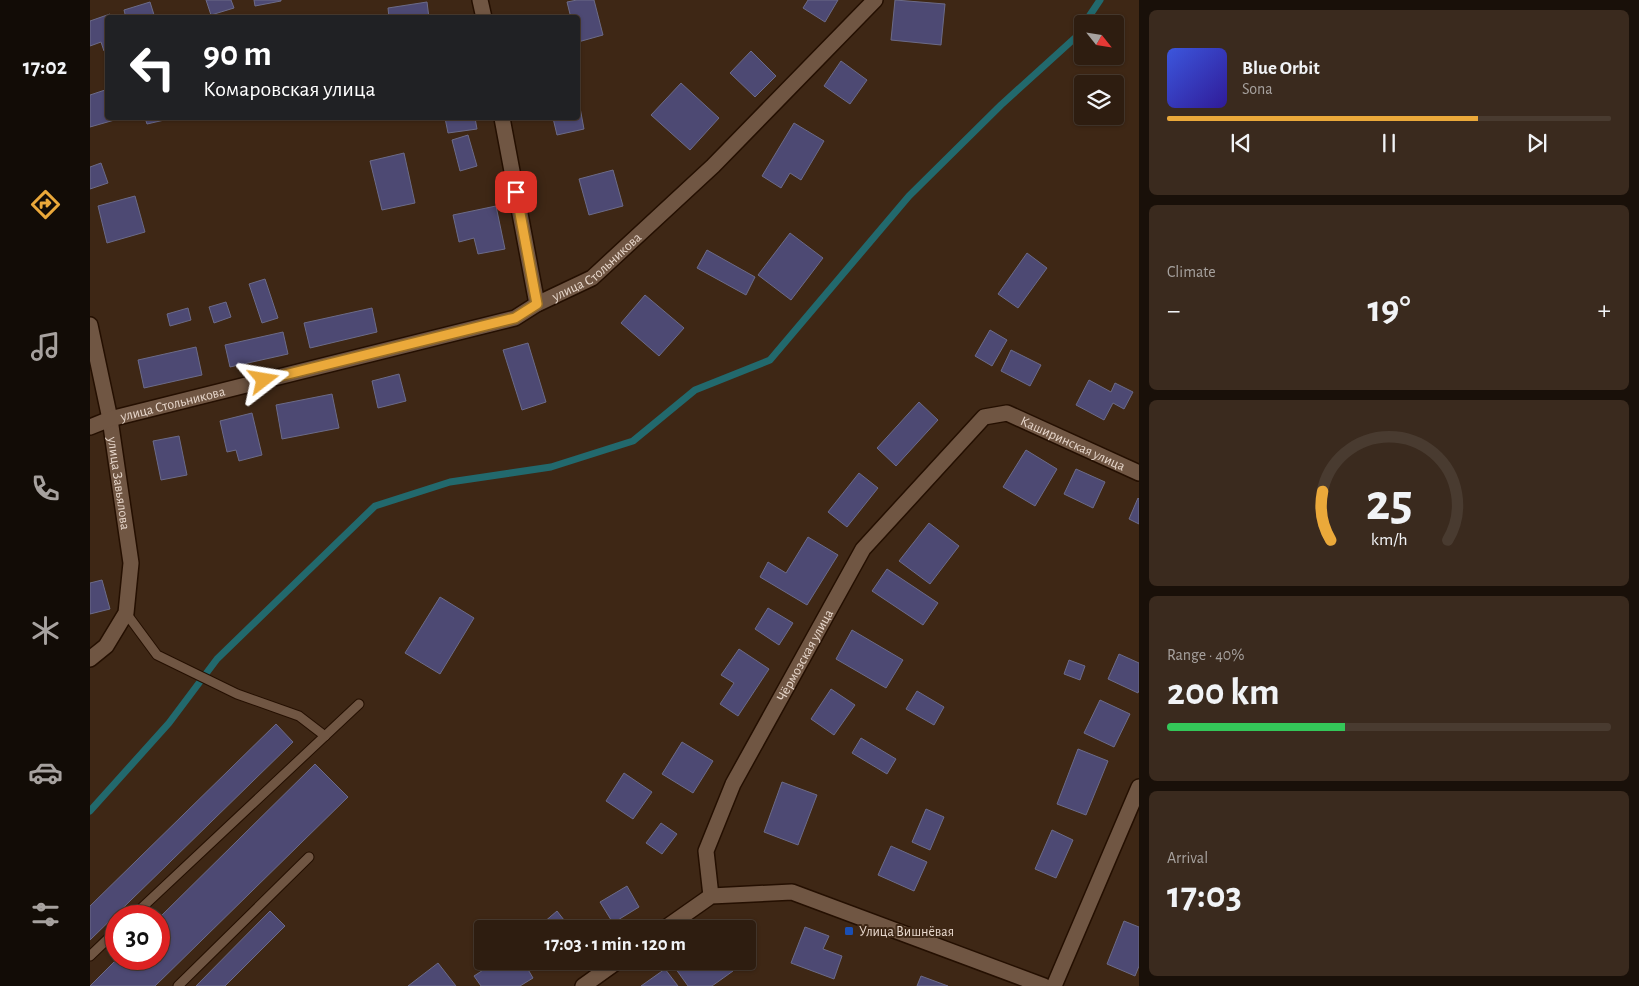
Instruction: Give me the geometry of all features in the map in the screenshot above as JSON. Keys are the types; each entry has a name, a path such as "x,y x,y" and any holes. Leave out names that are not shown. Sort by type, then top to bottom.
{"street":[{"path":"480,0 483,15"},
{"name":"улица Стольникова","path":"90,427 110,419 515,318 537,304 592,278 713,166 875,0"},
{"path":"502,120 537,304"},
{"name":"улица Завьялова","path":"90,325 110,419 131,563 126,613"},
{"name":"Каширинская улица","path":"1007,413 1139,473"},
{"name":"Чёрмозская улица","path":"712,896 706,851 734,784 863,549 984,417 1007,413"},
{"path":"90,659 106,646 126,613"},
{"path":"1054,986 1139,786"},
{"path":"677,920 712,896 792,892 1044,986"},
{"path":"583,986 605,970"}],"lane":[{"path":"126,613 157,656 237,694 299,716 325,736"},
{"path":"144,905 359,704"},
{"path":"178,986 309,857"},
{"path":"90,956 105,942"}],"building":[{"path":"206,0 231,0 234,8 211,15"},
{"path":"254,0 281,0 281,1 255,6"},
{"path":"594,0 603,35 580,41 580,15 570,15 567,2"},
{"path":"808,0 838,0 825,22 803,8"},
{"path":"895,0 945,4 941,45 891,40"},
{"path":"150,2 154,15 125,15 124,10"},
{"path":"427,2 429,15 389,15 388,8"},
{"path":"105,16 104,51 101,42 90,46 90,21"},
{"path":"751,51 776,76 755,97 730,73"},
{"path":"841,61 867,80 850,104 824,86"},
{"path":"681,83 719,118 690,150 651,115"},
{"path":"105,90 105,120 114,120 90,127 90,95"},
{"path":"580,108 584,129 557,135 553,120 580,120"},
{"path":"146,120 164,120 147,124"},
{"path":"445,120 475,120 477,129 448,133"},
{"path":"794,123 824,141 801,180 790,173 781,188 762,176"},
{"path":"468,135 477,166 460,171 452,140"},
{"path":"404,153 415,203 382,210 370,161"},
{"path":"101,163 108,183 90,189 90,167"},
{"path":"613,170 623,206 589,215 579,179"},
{"path":"135,196 145,232 107,243 98,206"},
{"path":"496,206 505,249 478,254 474,238 459,242 453,215"},
{"path":"790,233 823,258 791,300 758,275"},
{"path":"707,250 755,277 746,295 697,268"},
{"path":"1027,253 1047,268 1018,308 998,294"},
{"path":"265,279 278,318 262,323 249,284"},
{"path":"645,295 684,328 659,356 621,323"},
{"path":"226,302 231,317 214,323 209,307"},
{"path":"188,308 191,320 170,326 167,314"},
{"path":"372,308 377,332 310,348 304,323"},
{"path":"990,330 1007,340 992,366 975,356"},
{"path":"283,332 288,354 230,367 225,345"},
{"path":"528,343 546,402 522,410 503,350"},
{"path":"196,347 202,375 144,388 138,360"},
{"path":"1011,350 1041,365 1030,386 1001,371"},
{"path":"399,374 406,401 378,408 372,381"},
{"path":"1089,380 1111,392 1115,383 1133,392 1124,409 1113,403 1104,420 1076,405"},
{"path":"332,394 339,428 282,439 276,405"},
{"path":"919,402 938,420 896,466 877,448"},
{"path":"252,413 262,455 239,461 236,450 227,452 220,421"},
{"path":"179,436 187,475 161,480 153,441"},
{"path":"1026,450 1057,469 1035,506 1003,487"},
{"path":"1076,469 1105,482 1093,508 1064,494"},
{"path":"859,473 878,488 847,527 828,512"},
{"path":"1139,499 1139,524 1129,519"},
{"path":"929,523 959,546 930,584 899,561"},
{"path":"808,537 838,555 807,605 760,577 768,562 786,573"},
{"path":"887,569 938,603 923,625 872,591"},
{"path":"102,580 110,609 90,614 90,583"},
{"path":"440,597 474,618 440,674 405,653"},
{"path":"768,608 793,623 779,645 755,629"},
{"path":"852,630 903,660 886,688 836,659"},
{"path":"739,649 769,669 738,716 720,704 734,683 721,675"},
{"path":"1119,654 1139,663 1138,693 1108,679"},
{"path":"1069,660 1085,666 1080,680 1064,674"},
{"path":"831,689 855,705 834,735 811,719"},
{"path":"917,691 944,707 934,725 906,709"},
{"path":"1100,700 1130,714 1114,747 1084,733"},
{"path":"276,724 293,742 126,905 105,905 105,925 90,940 90,906"},
{"path":"861,738 896,759 887,774 852,753"},
{"path":"682,742 713,761 693,793 662,774"},
{"path":"1078,749 1108,761 1086,815 1057,804"},
{"path":"315,764 348,797 155,986 90,986 106,970 170,970 170,907"},
{"path":"624,773 652,792 633,819 606,801"},
{"path":"782,782 817,795 798,845 764,832"},
{"path":"926,809 944,817 930,850 912,842"},
{"path":"661,823 677,834 662,854 646,843"},
{"path":"1052,830 1073,840 1056,878 1035,869"},
{"path":"891,846 927,862 914,891 878,875"},
{"path":"627,886 639,907 618,920 611,920 600,902"},
{"path":"270,911 285,926 225,986 196,986"},
{"path":"557,911 564,920 546,920"},
{"path":"1124,921 1139,927 1139,966 1135,976 1107,964"},
{"path":"805,927 829,936 823,949 842,956 834,979 791,963"},
{"path":"438,963 456,986 408,986"},
{"path":"483,970 528,970 533,978 520,986 481,986 474,976"},
{"path":"666,970 678,986 641,986"},
{"path":"677,970 733,971 712,986 688,986"},
{"path":"921,976 948,986 917,986"}],"waterway":[{"path":"1090,15 1100,0"},
{"path":"90,811 169,723 217,659 375,506 450,482 551,467 633,441 695,390 770,360 909,196 1001,105 1074,39"}],"place":[{"name":"Улица Вишнёвая","path":"849,931"}],"route":[{"path":"264,380 515,318 537,304 516,192"}]}
